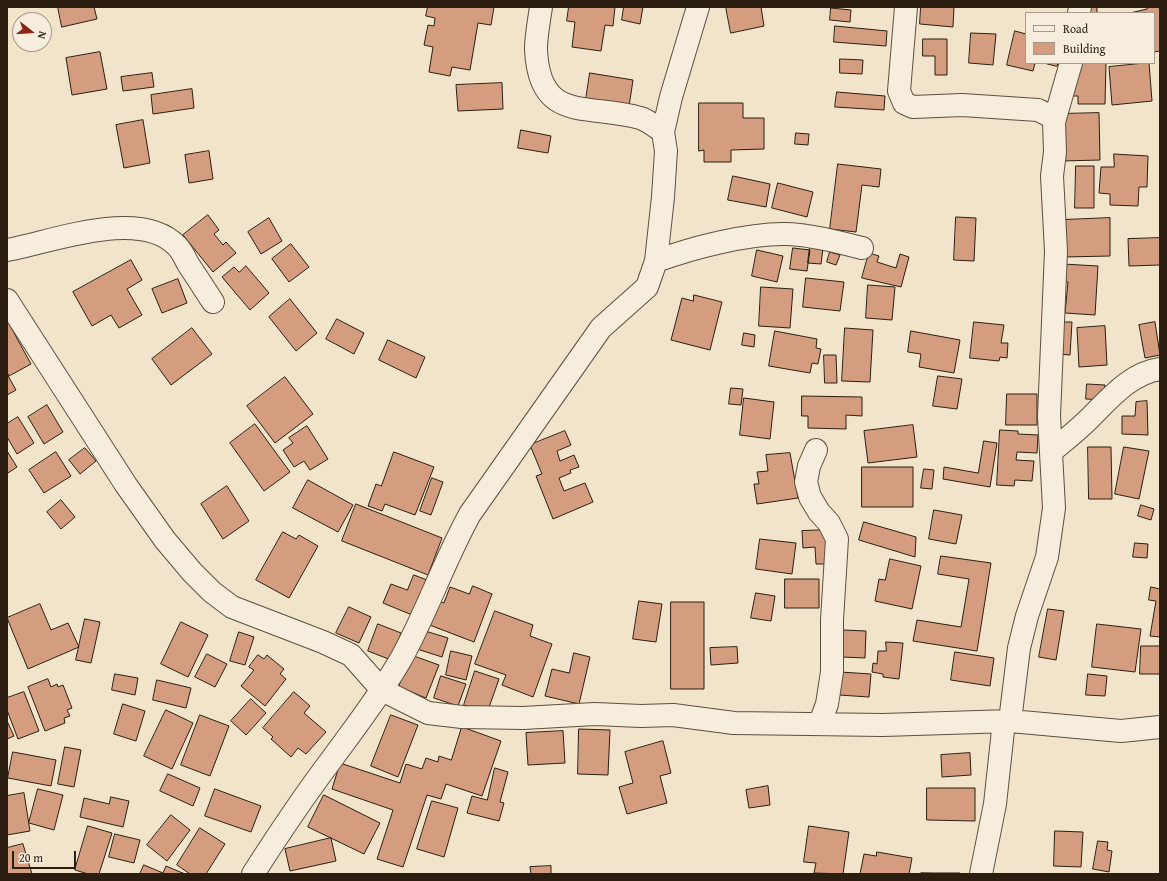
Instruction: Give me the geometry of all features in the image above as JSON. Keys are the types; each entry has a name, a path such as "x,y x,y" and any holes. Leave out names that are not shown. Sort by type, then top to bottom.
{"street":[{"path":"540,7 536,49 540,75 549,95 569,107 642,118 663,132"},
{"path":"253,874 319,776 382,690 401,659 427,607 454,544 470,514 601,328 646,287 656,261 666,152 663,132 671,97 698,7"},
{"path":"906,7 900,91 904,103 913,107 962,105 1038,110 1050,116 1054,122"},
{"path":"981,874 995,804 1019,648 1027,616 1047,557 1054,508 1049,416 1056,251 1052,176 1055,152 1054,122 1071,64"},
{"path":"7,250 64,236 122,227 142,228 158,232 177,246 213,302"},
{"path":"656,261 680,252 749,238 787,234 834,241 862,248"},
{"path":"7,300 126,485 165,540 192,572 212,592 232,607 323,642 351,655 382,690 428,713 462,717 523,718 595,714 641,716 673,715 734,723 883,725 1007,721 1121,731 1160,727"},
{"path":"1051,452 1090,419 1115,392 1150,371 1160,369"},
{"path":"816,450 809,466 806,482 810,497 819,512 829,523 837,539 832,620 832,672 827,704 820,723"}],"building":[{"path":"58,7 94,7 97,19 62,27"},
{"path":"428,7 494,7 491,25 478,23 470,70 452,67 450,76 429,72 433,47 424,45 428,25 434,26 435,18 426,16"},
{"path":"569,7 615,7 613,26 605,25 601,51 572,47 575,22 567,21"},
{"path":"624,7 643,7 640,24 622,20"},
{"path":"726,7 761,7 764,26 731,33"},
{"path":"921,7 954,7 953,27 920,24"},
{"path":"1083,7 1097,7 1097,12 1083,12"},
{"path":"1147,7 1160,7 1160,51 1155,52 1155,12 1134,12 1147,9"},
{"path":"831,8 851,10 850,22 830,20"},
{"path":"835,26 887,31 886,46 834,42"},
{"path":"1015,31 1025,34 1025,64 1035,64 1033,71 1007,65"},
{"path":"971,33 996,34 993,65 969,63"},
{"path":"923,39 947,39 947,75 935,75 935,56 923,56"},
{"path":"100,52 107,89 72,95 66,58"},
{"path":"840,59 863,60 862,74 840,73"},
{"path":"1078,64 1106,64 1105,104 1078,104 1078,96 1072,96"},
{"path":"1149,64 1152,101 1112,105 1109,67"},
{"path":"152,73 154,87 123,91 121,77"},
{"path":"590,73 633,80 628,113 585,106"},
{"path":"502,83 503,109 458,111 456,85"},
{"path":"192,89 194,108 153,114 151,95"},
{"path":"837,92 885,96 884,110 835,107"},
{"path":"699,103 743,103 743,118 764,118 764,149 731,150 731,162 704,162 704,150 699,151"},
{"path":"1099,113 1100,160 1061,161 1060,114"},
{"path":"143,120 150,163 124,168 116,125"},
{"path":"521,130 551,136 548,153 518,148"},
{"path":"796,133 809,134 808,145 795,144"},
{"path":"209,151 213,179 189,183 185,155"},
{"path":"1114,154 1148,156 1147,187 1139,187 1138,206 1110,205 1110,194 1099,193 1101,167 1114,167"},
{"path":"838,164 881,169 879,187 862,185 856,232 830,229"},
{"path":"1076,166 1094,166 1094,208 1075,208"},
{"path":"733,176 770,184 766,207 728,200"},
{"path":"778,183 813,192 807,217 772,208"},
{"path":"208,215 219,230 214,234 223,245 226,242 236,253 213,272 183,235"},
{"path":"956,217 976,218 974,261 954,260"},
{"path":"269,218 282,241 261,254 248,232"},
{"path":"1110,218 1110,256 1064,257 1063,220"},
{"path":"1160,238 1160,265 1129,266 1128,239"},
{"path":"291,244 309,267 289,282 272,259"},
{"path":"810,246 823,248 821,264 808,263"},
{"path":"793,248 810,250 807,271 790,269"},
{"path":"757,250 783,256 777,282 752,276"},
{"path":"830,252 840,255 836,265 827,262"},
{"path":"869,253 879,256 877,262 896,268 900,254 909,257 901,287 862,278"},
{"path":"131,260 142,280 127,289 142,315 119,328 111,315 92,326 73,292"},
{"path":"1063,264 1098,266 1095,315 1065,313 1068,282 1061,281"},
{"path":"246,266 269,293 250,310 222,277 234,267 239,272"},
{"path":"806,278 844,282 840,311 803,307"},
{"path":"178,279 187,303 162,313 152,289"},
{"path":"868,285 895,287 892,320 866,318"},
{"path":"761,287 793,289 790,328 759,326"},
{"path":"694,295 722,302 710,350 671,340 682,298 693,301"},
{"path":"290,299 317,333 296,351 269,317"},
{"path":"337,319 364,333 354,354 326,339"},
{"path":"7,320 31,364 9,376 7,372"},
{"path":"974,322 1004,325 1001,343 1008,343 1007,358 1000,357 999,361 970,358"},
{"path":"1059,322 1072,322 1070,355 1058,354"},
{"path":"1155,322 1160,355 1145,358 1139,325"},
{"path":"1105,326 1107,365 1079,367 1077,328"},
{"path":"192,328 212,354 171,385 152,359"},
{"path":"845,328 873,330 870,382 842,381"},
{"path":"775,331 817,339 816,348 821,349 818,364 812,363 810,373 769,366"},
{"path":"911,331 960,340 954,373 919,367 921,354 908,352"},
{"path":"744,333 755,335 754,347 742,345"},
{"path":"388,340 425,357 416,378 379,360"},
{"path":"824,355 836,355 837,383 825,383"},
{"path":"7,374 16,390 7,395"},
{"path":"938,376 962,379 957,409 933,406"},
{"path":"285,377 313,414 275,443 247,406"},
{"path":"1087,384 1105,385 1104,400 1086,399"},
{"path":"731,388 743,389 741,405 729,404"},
{"path":"1007,394 1037,394 1037,425 1006,425"},
{"path":"802,396 862,397 862,416 846,415 846,429 808,428 808,416 802,416"},
{"path":"744,398 774,402 770,439 740,435"},
{"path":"1147,401 1148,435 1122,434 1122,416 1135,416 1136,402"},
{"path":"47,405 63,432 44,444 28,417"},
{"path":"18,417 34,443 17,454 7,437 7,424"},
{"path":"255,424 290,472 264,491 230,443"},
{"path":"913,425 917,457 868,463 864,431"},
{"path":"307,426 328,459 310,470 304,461 294,467 283,450 293,443 289,438"},
{"path":"1000,430 1018,431 1018,434 1038,435 1037,453 1017,452 1016,460 1034,461 1032,481 1015,480 1014,486 997,485"},
{"path":"565,431 571,445 557,451 560,461 574,455 579,467 570,470 571,473 559,478 564,491 585,483 593,502 553,519 536,476 542,474 530,445"},
{"path":"984,441 997,443 990,487 943,479 944,467 978,473"},
{"path":"1088,447 1111,447 1112,499 1089,499"},
{"path":"1124,447 1149,451 1139,499 1115,494"},
{"path":"85,448 96,461 80,474 69,460"},
{"path":"7,451 17,467 8,473 7,472"},
{"path":"56,452 71,476 44,493 29,470"},
{"path":"394,452 434,467 415,515 385,504 382,511 368,506 376,484 381,486"},
{"path":"790,453 798,498 757,504 754,484 759,484 757,472 768,471 766,455"},
{"path":"862,467 913,467 913,507 862,507"},
{"path":"924,469 934,470 932,489 921,488"},
{"path":"432,478 443,482 431,515 420,511"},
{"path":"308,480 353,505 338,532 293,508"},
{"path":"227,486 249,521 223,539 201,504"},
{"path":"61,500 75,517 61,529 47,512"},
{"path":"356,504 442,538 428,575 342,541"},
{"path":"1141,505 1154,509 1151,520 1138,516"},
{"path":"934,510 962,515 956,544 929,539"},
{"path":"864,522 916,537 915,557 859,540"},
{"path":"829,530 831,564 816,564 815,547 803,548 802,531"},
{"path":"283,532 296,539 299,535 318,546 289,598 256,580"},
{"path":"760,539 796,543 792,574 756,569"},
{"path":"1135,543 1148,544 1147,558 1133,557"},
{"path":"941,556 991,563 977,651 913,641 917,620 961,627 969,579 938,574"},
{"path":"890,559 921,566 912,609 875,601 879,579 885,580"},
{"path":"414,575 432,582 417,617 383,603 391,584 407,590"},
{"path":"785,579 819,579 819,608 785,608"},
{"path":"473,586 492,594 474,642 427,624 436,600 444,603 450,587 469,594"},
{"path":"1151,587 1160,589 1160,637 1150,636 1156,601 1149,600"},
{"path":"756,593 775,596 771,621 751,618"},
{"path":"639,601 662,604 656,642 633,639"},
{"path":"671,602 704,602 704,689 671,689"},
{"path":"40,604 51,630 68,623 79,647 28,669 7,618"},
{"path":"349,607 371,617 359,643 336,633"},
{"path":"1048,609 1064,611 1056,660 1039,657"},
{"path":"495,611 533,625 530,636 552,644 533,697 502,685 506,675 475,664"},
{"path":"85,619 100,622 91,663 76,660"},
{"path":"181,622 208,635 188,677 161,664"},
{"path":"378,624 401,633 391,660 368,651"},
{"path":"1097,624 1141,629 1135,672 1092,667"},
{"path":"422,630 448,638 442,657 417,649"},
{"path":"843,630 866,631 865,658 842,657"},
{"path":"239,632 254,637 245,665 230,661"},
{"path":"886,642 903,643 899,679 883,677 883,674 872,672 873,663 877,664 878,651 886,651"},
{"path":"1141,646 1160,646 1160,674 1140,674"},
{"path":"737,647 738,663 711,665 710,648"},
{"path":"451,651 472,656 466,680 446,675"},
{"path":"955,652 994,658 990,686 951,680"},
{"path":"574,653 590,657 579,704 545,696 552,669 569,673"},
{"path":"207,654 227,664 215,687 195,677"},
{"path":"258,655 264,659 267,655 284,669 280,674 286,679 265,706 241,686 254,670 249,667"},
{"path":"411,655 439,665 426,698 399,687"},
{"path":"475,671 499,679 487,713 464,705"},
{"path":"840,672 871,674 869,697 839,695"},
{"path":"115,674 138,678 135,695 112,690"},
{"path":"1088,674 1107,676 1105,696 1086,695"},
{"path":"441,676 466,684 458,706 434,698"},
{"path":"48,679 51,687 57,684 58,687 63,685 72,708 67,710 70,716 64,718 65,723 45,731 28,687"},
{"path":"157,680 191,688 186,708 153,700"},
{"path":"24,692 39,731 18,739 7,710 7,698"},
{"path":"294,692 310,706 304,713 326,732 306,754 298,748 291,757 271,739 273,737 263,728"},
{"path":"251,699 266,713 246,735 231,721"},
{"path":"123,704 145,711 136,741 114,734"},
{"path":"166,710 193,723 172,769 144,756"},
{"path":"200,715 229,726 210,776 181,765"},
{"path":"391,715 418,725 398,777 371,766"},
{"path":"7,721 14,736 7,739"},
{"path":"462,727 501,741 482,796 446,784 441,799 427,795 403,867 377,859 393,810 332,789 340,763 400,783 406,764 422,769 426,758 438,762 439,756 451,760"},
{"path":"579,729 610,730 608,775 578,774"},
{"path":"563,731 565,763 528,765 526,733"},
{"path":"663,741 671,773 660,776 667,803 627,814 619,787 633,783 625,752"},
{"path":"65,747 81,750 74,787 58,784"},
{"path":"13,752 56,760 51,786 8,778"},
{"path":"970,753 971,775 942,777 941,755"},
{"path":"495,768 508,772 500,802 504,803 499,821 467,813 472,796 487,800"},
{"path":"168,774 200,788 193,806 160,791"},
{"path":"768,786 770,805 749,808 746,790"},
{"path":"927,788 975,788 975,821 927,820"},
{"path":"38,789 63,795 54,830 29,823"},
{"path":"215,789 261,806 251,832 205,816"},
{"path":"24,793 30,831 7,835 7,796"},
{"path":"324,795 380,823 364,854 308,827"},
{"path":"111,797 129,801 123,827 80,817 84,798 109,804"},
{"path":"432,801 458,808 444,857 417,849"},
{"path":"171,815 190,830 167,861 147,845"},
{"path":"88,826 112,833 99,874 88,874 75,870"},
{"path":"809,826 849,832 843,874 814,873 816,863 804,862"},
{"path":"200,828 225,844 206,874 190,874 177,865"},
{"path":"1055,831 1083,832 1081,867 1054,866"},
{"path":"115,834 140,840 134,863 109,857"},
{"path":"331,838 336,861 290,871 285,849"},
{"path":"1098,841 1108,842 1107,850 1112,851 1109,872 1093,869"},
{"path":"23,844 32,874 7,874 7,848"},
{"path":"877,852 912,858 909,874 860,874 864,854 876,856"},
{"path":"144,865 163,873 166,866 185,874 140,874"},
{"path":"551,866 551,874 531,874 530,867"},
{"path":"921,873 960,873 960,874"}]}
